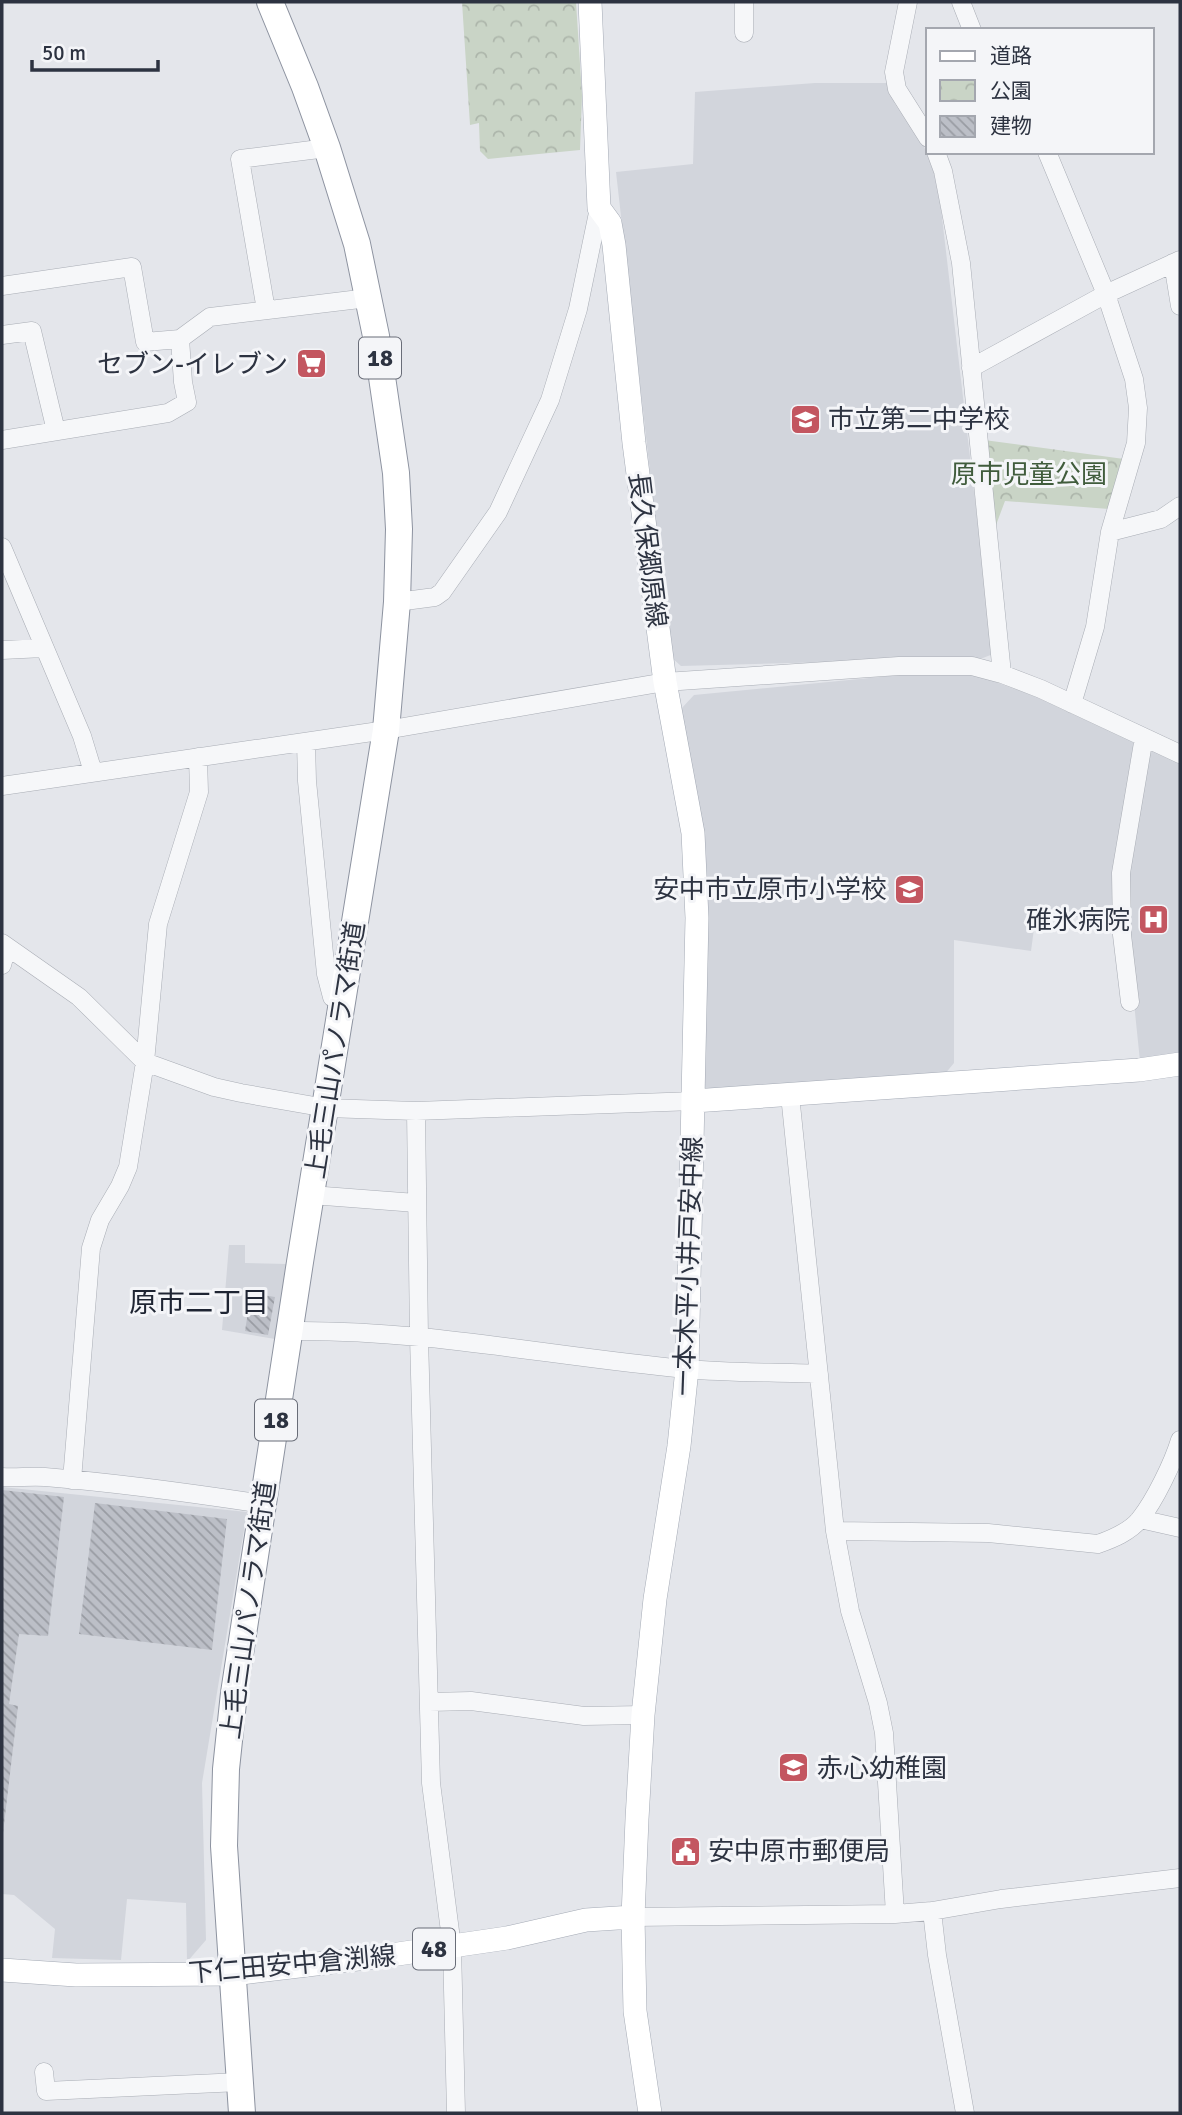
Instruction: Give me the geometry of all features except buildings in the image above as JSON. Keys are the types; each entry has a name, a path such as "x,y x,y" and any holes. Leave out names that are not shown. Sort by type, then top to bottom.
{"highway":[{"name":"上毛三山パノラマ街道","path":"242,2113 224,1846 226,1769 234,1693 289,1331 386,730 397,601 399,529 396,473 376,336 357,244 327,148 270,2"}],"main road":[{"name":"長久保郷原線","path":"590,2 599,208 610,223 614,245 634,443 665,682 693,833 697,918 694,1101"},
{"name":"一本木平小井戸安中線","path":"634,1917 643,1715 655,1599 679,1446 687,1369 694,1101 1139,1070 1180,1064"},
{"name":"下仁田安中倉渕線","path":"2,1970 76,1975 233,1974 452,1947 586,1920 634,1917"},
{"path":"634,1917 635,2011 650,2113"}],"street":[{"path":"744,2 744,33"},
{"path":"908,2 894,72 897,89 926,135"},
{"path":"961,2 971,28"},
{"path":"266,310 240,159 327,148"},
{"path":"937,154 943,171 961,263 1002,674"},
{"path":"1048,154 1106,294 1134,379 1138,408 1136,443 1110,532 1095,627 1072,704"},
{"path":"397,601 435,597 442,592 498,512 550,400 578,309 599,208"},
{"path":"971,368 1106,294 1177,261 1180,306"},
{"path":"2,286 132,267 145,342 180,339 210,317 368,298"},
{"path":"2,335 32,331 56,431"},
{"path":"2,440 168,413 187,402 180,339"},
{"path":"1110,532 1161,519 1180,506"},
{"path":"2,547 82,736 93,772"},
{"path":"2,650 44,648"},
{"path":"2,786 386,730 665,682 899,666 972,666 1002,674 1180,754"},
{"path":"1130,1003 1122,935 1121,873 1144,737"},
{"path":"306,742 307,781 326,974 332,998 344,998"},
{"path":"72,1480 91,1248 100,1220 128,1167 145,1062 158,924 199,792 198,757"},
{"path":"2,965 5,945 79,997 145,1062 214,1087 241,1093 326,1108 416,1111 694,1101"},
{"path":"790,1095 835,1531 850,1611 884,1732 895,1914"},
{"path":"416,1111 431,1783 452,1947 456,2113"},
{"path":"311,1195 416,1203"},
{"path":"289,1331 341,1330 419,1337 687,1369 819,1374"},
{"path":"835,1531 988,1533 1098,1544 1121,1534 1140,1519 1165,1475 1180,1440"},
{"path":"2,1477 72,1480 263,1504"},
{"path":"1140,1519 1180,1528"},
{"path":"429,1702 471,1701 584,1716 643,1715"},
{"path":"634,1917 895,1914 1180,1878"},
{"path":"932,1911 937,1955 965,2113"},
{"path":"44,2072 46,2091 240,2082"}],"shaded area":[{"name":"市立第二中学校","path":"815,83 890,83 895,104 923,144 938,183 993,654 983,658 681,666 671,657 616,172 693,164 695,92"},
{"name":"安中市立原市小学校","path":"971,673 1036,697 1137,744 1115,920 1036,914 1031,951 954,940 954,1063 944,1075 790,1087 702,1089 680,710 694,695 900,675"},
{"name":"碓氷病院","path":"1147,748 1180,764 1180,1055 1140,1061 1127,935 1127,873"},
{"path":"229,1245 245,1245 245,1263 287,1264 275,1339 222,1330"},
{"path":"2,1487 247,1512 202,1783 206,1940 187,1962 186,1903 127,1899 121,1960 52,1958 55,1929 14,1895 2,1894"}],"green space":[{"path":"462,2 576,2 582,95 580,150 488,159 480,151 479,123 470,125"},
{"name":"原市児童公園","path":"984,440 1124,459 1109,509 1005,501 993,533"}],"place":[{"name":"セブン-イレブン","path":"311,364"},
{"name":"市立第二中学校","path":"805,419"},
{"name":"安中市立原市小学校","path":"910,889"},
{"name":"碓氷病院","path":"1153,920"},
{"name":"赤心幼稚園","path":"794,1768"},
{"name":"安中原市郵便局","path":"685,1851"}],"district":[{"name":"原市二丁目","path":"199,1302"}]}
